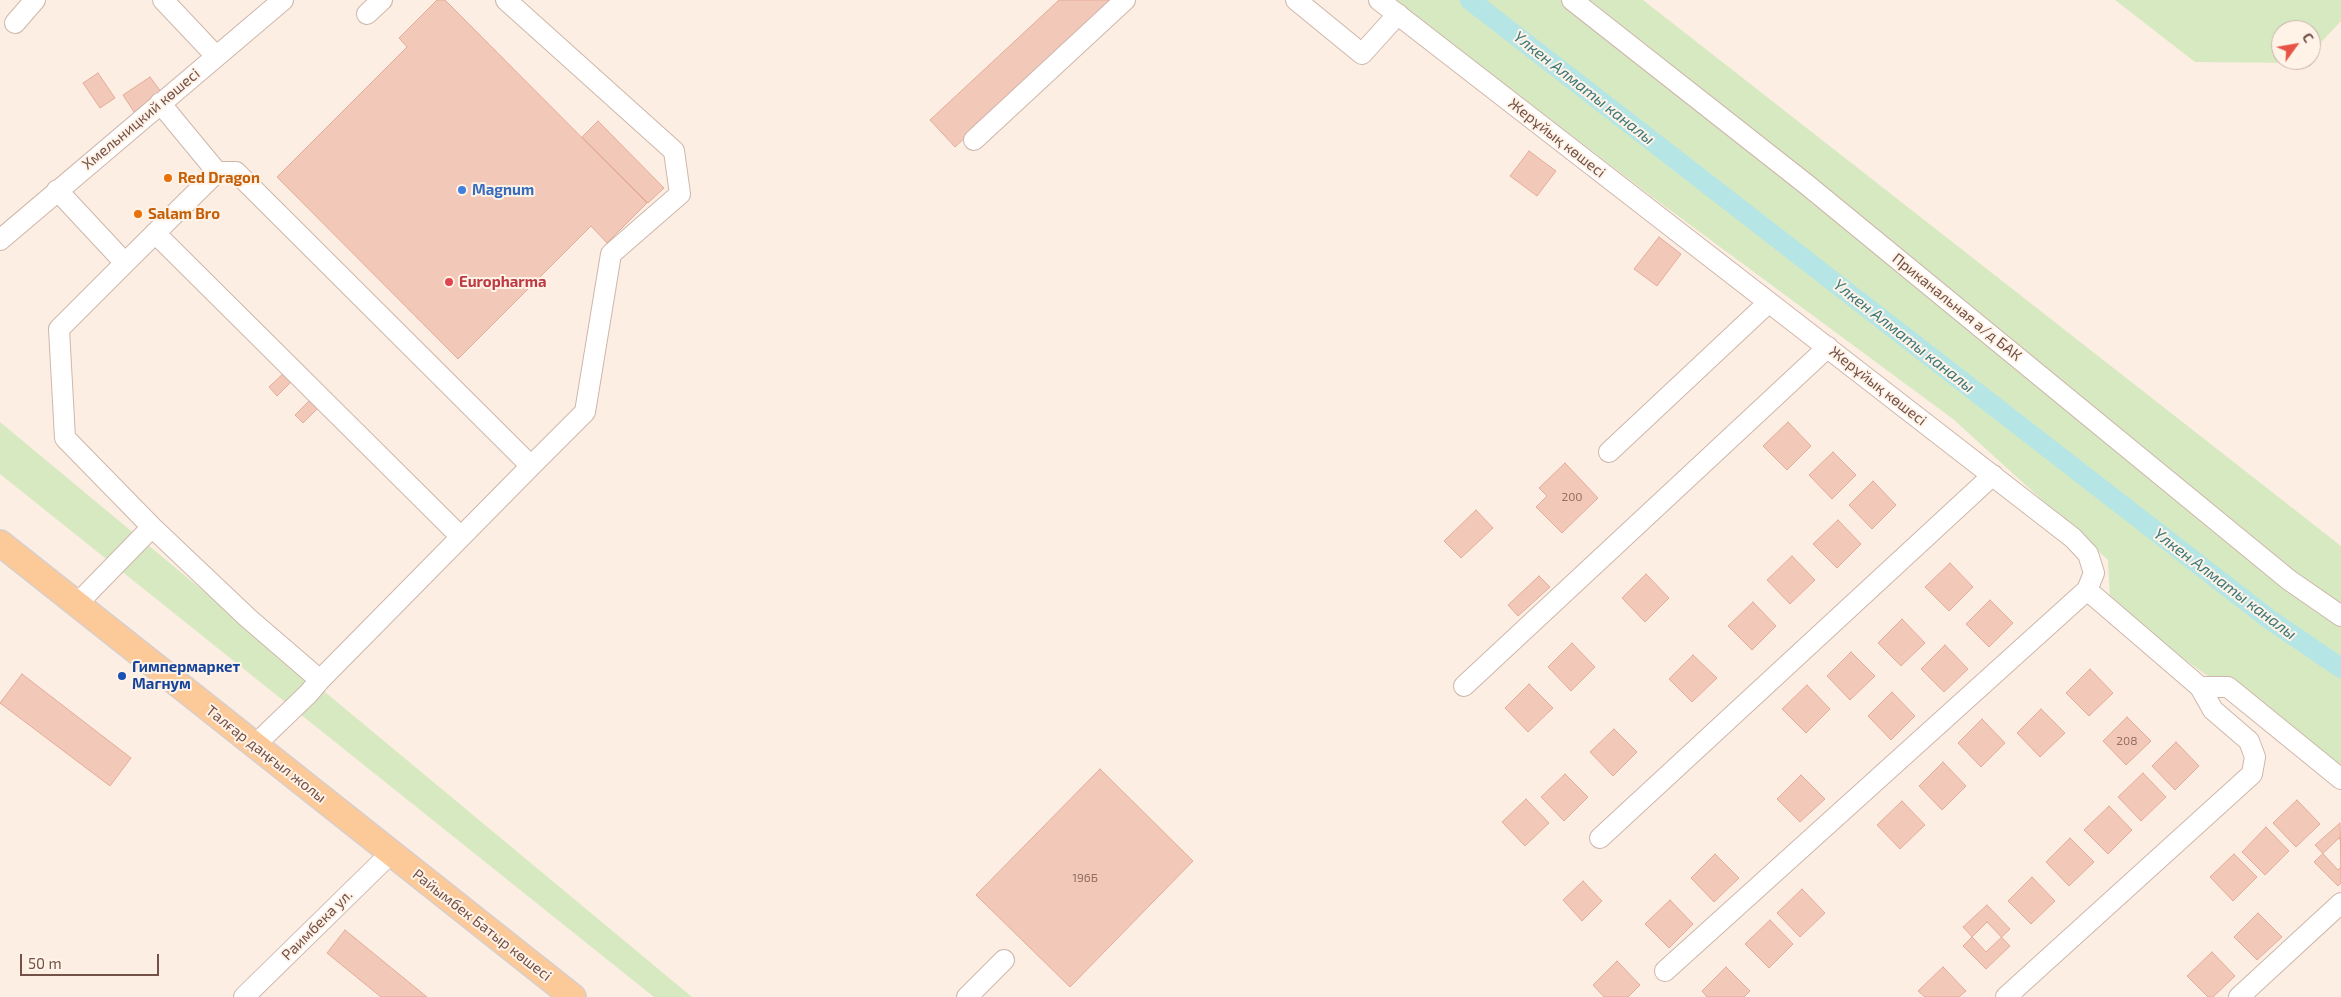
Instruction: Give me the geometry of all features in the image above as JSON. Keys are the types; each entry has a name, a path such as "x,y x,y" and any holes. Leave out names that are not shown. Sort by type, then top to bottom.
{"main road":[{"name":"Талғар даңғыл жолы","path":"0,543 391,853"},
{"name":"Райымбек Батыр көшесі","path":"391,853 573,997"}],"street":[{"path":"15,23 35,0"},
{"path":"163,0 216,56"},
{"name":"Хмельницкий көшесі","path":"0,240 283,0"},
{"path":"367,14 382,0"},
{"path":"255,745 308,694 585,412 611,254 680,194 674,151 506,0"},
{"path":"974,140 1125,0"},
{"path":"1296,0 1362,54 1398,14"},
{"name":"Жерұйық көшесі","path":"1379,0 1768,304 1828,347 2073,538 2088,554 2094,573 2088,590"},
{"name":"Приканальная а/д БАК","path":"1572,0 1806,184 2289,580 2341,616"},
{"path":"160,103 217,172"},
{"path":"320,680 248,618 152,527 65,438 59,328 217,172 236,172 531,466"},
{"path":"57,190 125,263"},
{"path":"155,232 461,537"},
{"path":"1609,452 1768,304"},
{"path":"1464,686 1828,347"},
{"path":"1600,838 1994,476"},
{"path":"77,604 152,527"},
{"path":"1665,971 2088,590 2200,687 2213,710 2249,741 2255,757 2252,774 2006,997"},
{"path":"2200,687 2228,687 2341,779"},
{"name":"Раимбека ул.","path":"244,997 391,853"},
{"path":"2239,997 2341,903"},
{"path":"967,997 1004,960"}],"green space":[{"path":"1390,0 1643,0 2341,546 2341,772 2191,664 2110,602 2108,560 1953,419"},
{"path":"2115,0 2341,0 2341,21 2321,42 2321,20 2271,20 2271,63 2195,62"},
{"path":"0,422 692,997 654,997 0,474"}],"building":[{"name":"Magnum","path":"437,0 445,0 647,203 607,243 591,226 458,359 277,177 407,47 399,38"},
{"path":"1059,0 1113,0 955,147 930,120"},
{"path":"98,73 115,98 100,108 83,83"},
{"path":"150,77 162,93 134,112 123,95"},
{"path":"598,121 664,188 648,203 582,137"},
{"path":"1529,151 1556,171 1537,196 1510,176"},
{"path":"1659,237 1681,254 1657,286 1634,269"},
{"path":"287,370 295,378 277,396 269,387"},
{"path":"313,397 321,405 303,423 295,415"},
{"path":"1788,422 1811,446 1787,470 1763,446"},
{"path":"1833,452 1856,475 1832,499 1809,475"},
{"path":"1565,463 1598,498 1562,533 1536,507 1547,496 1539,488"},
{"path":"1873,481 1896,505 1872,529 1849,505"},
{"path":"1476,510 1493,528 1461,558 1444,541"},
{"path":"1838,520 1861,544 1837,568 1813,544"},
{"path":"1792,556 1815,580 1790,604 1767,580"},
{"path":"1950,563 1973,587 1949,611 1925,587"},
{"path":"1646,574 1669,598 1645,622 1622,598"},
{"path":"1539,576 1550,587 1518,616 1508,605"},
{"path":"1990,600 2013,623 1989,647 1966,624"},
{"path":"1753,602 1776,626 1752,650 1728,626"},
{"path":"1902,619 1925,643 1901,666 1878,643"},
{"path":"1572,643 1595,667 1571,691 1548,667"},
{"path":"1945,645 1968,669 1944,692 1921,669"},
{"path":"1851,652 1875,676 1850,700 1827,676"},
{"path":"1693,655 1717,678 1692,702 1669,679"},
{"path":"2090,669 2113,693 2089,716 2066,693"},
{"path":"22,674 131,758 110,786 0,703"},
{"path":"1529,684 1553,708 1528,732 1505,708"},
{"path":"1807,685 1830,709 1806,733 1782,709"},
{"path":"1892,692 1915,716 1891,740 1868,716"},
{"path":"2041,709 2065,733 2040,757 2017,733"},
{"path":"2127,717 2151,741 2126,765 2103,741"},
{"path":"1982,719 2005,743 1981,767 1958,743"},
{"path":"1614,729 1637,752 1613,776 1590,752"},
{"path":"2176,742 2199,766 2175,790 2152,766"},
{"path":"1943,762 1966,786 1942,810 1919,786"},
{"path":"1100,769 1193,861 1070,987 976,895"},
{"path":"2143,773 2166,797 2141,821 2118,797"},
{"path":"1565,774 1588,797 1564,821 1541,797"},
{"path":"1801,775 1825,799 1800,822 1777,799"},
{"path":"1526,799 1549,823 1525,846 1502,822"},
{"path":"2297,800 2320,824 2296,847 2273,823"},
{"path":"1902,801 1925,825 1900,849 1877,825"},
{"path":"2109,806 2132,830 2108,854 2084,830"},
{"path":"2340,823 2341,867 2338,870 2315,845"},
{"path":"2266,827 2289,851 2265,875 2242,852"},
{"path":"2070,838 2094,862 2069,886 2046,862"},
{"path":"2339,838 2341,841 2341,883 2338,886 2314,862"},
{"path":"1715,854 1739,878 1714,902 1691,878"},
{"path":"2234,854 2257,877 2233,901 2210,877"},
{"path":"2032,877 2055,901 2031,924 2008,901"},
{"path":"1583,881 1602,901 1582,921 1563,900"},
{"path":"1802,889 1825,913 1800,937 1777,913"},
{"path":"1670,900 1693,924 1669,948 1645,924"},
{"path":"1987,905 2010,929 1986,952 1963,927"},
{"path":"2258,913 2282,937 2257,960 2234,937"},
{"path":"1770,920 1793,944 1769,968 1745,944"},
{"path":"1987,922 2010,946 1986,969 1963,946"},
{"path":"345,930 427,997 381,997 327,953"},
{"path":"2212,952 2235,976 2213,997 2208,997 2187,976"},
{"path":"1617,961 1640,985 1628,997 1604,997 1593,985"},
{"path":"1726,967 1750,991 1744,997 1707,997 1702,991"},
{"path":"1943,967 1966,991 1959,997 1925,997 1918,991"}],"waterway":[{"name":"Үлкен Алматы каналы","path":"1470,0 2269,619 2341,668"}],"place":[{"name":"Red Dragon","path":"168,178"},
{"name":"Magnum","path":"462,190"},
{"name":"Salam Bro","path":"138,214"},
{"name":"Europharma","path":"449,282"},
{"name":"Гимпермаркет Магнум","path":"122,676"}]}
